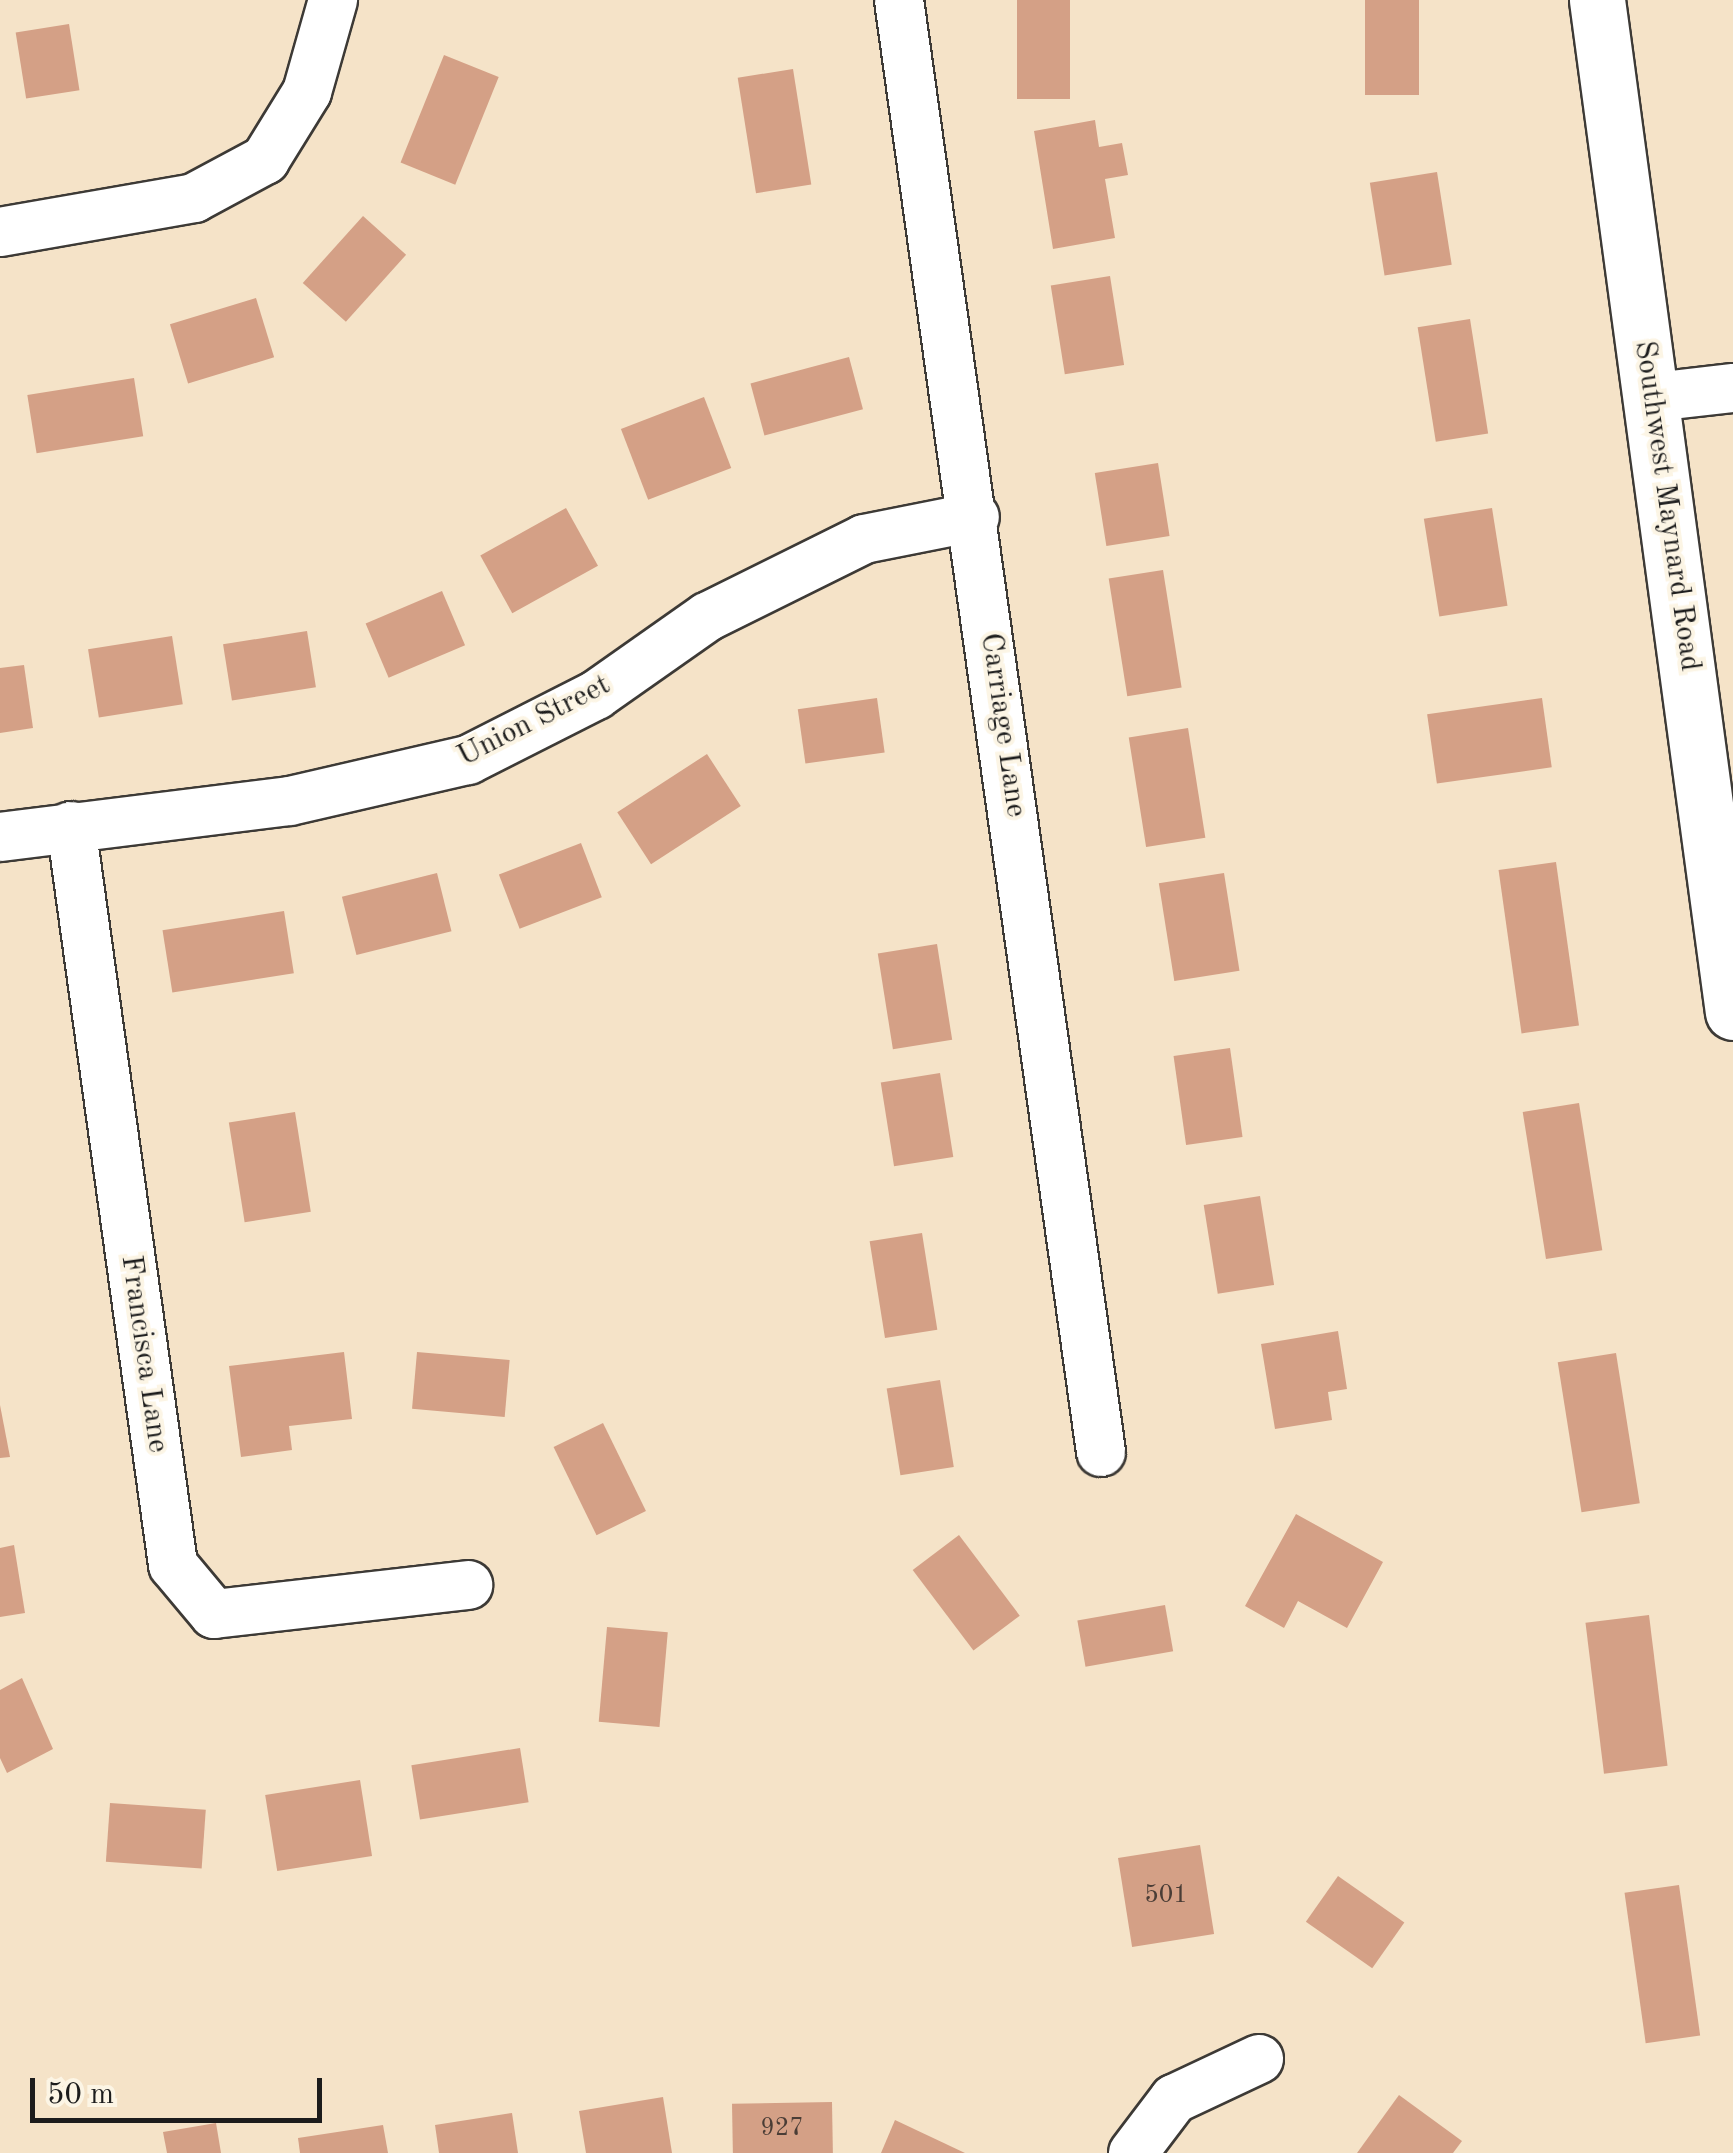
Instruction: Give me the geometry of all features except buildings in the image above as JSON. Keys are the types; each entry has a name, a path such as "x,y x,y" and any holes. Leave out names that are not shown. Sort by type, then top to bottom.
{"main road":[{"name":"Southwest Maynard Road","path":"1597,0 1654,397 1733,1012"}],"street":[{"path":"0,232 194,198 265,160 299,109 333,0"},
{"name":"Carriage Lane","path":"899,0 975,517 1101,1452"},
{"path":"1654,397 1733,388"},
{"name":"Union Street","path":"0,837 290,801 468,760 596,695 707,616 864,539 975,517"},
{"name":"Francisca Lane","path":"72,826 173,1565 214,1614 468,1585"},
{"path":"1133,2153 1174,2099 1259,2060"}]}
